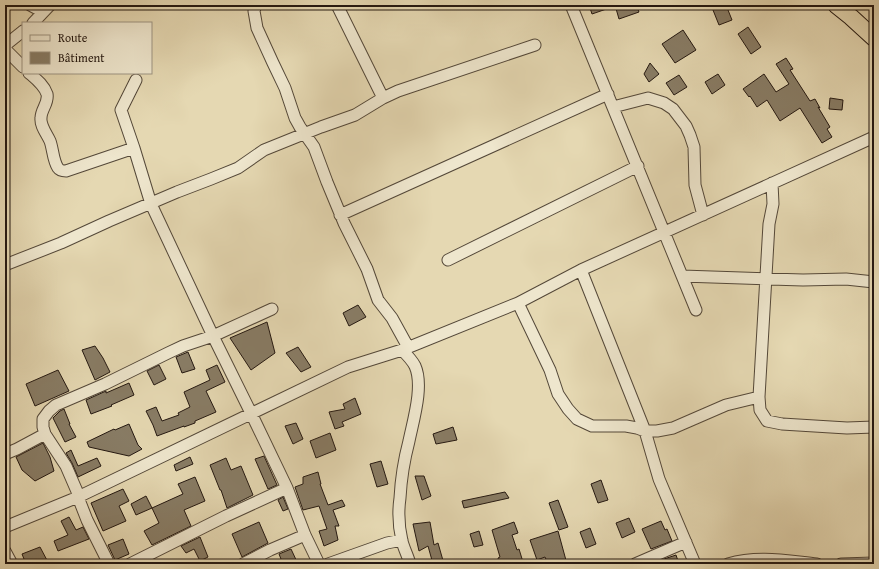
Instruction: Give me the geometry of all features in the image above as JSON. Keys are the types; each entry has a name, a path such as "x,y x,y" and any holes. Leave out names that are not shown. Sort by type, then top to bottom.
{"highway":[{"path":"836,5 874,38"}],"street":[{"path":"30,5 47,8"},
{"path":"256,5 254,11 257,28 285,88 295,118 314,147 340,215 367,269 378,300 392,318 409,357 415,366 418,383 416,409 404,463 400,498 402,540 410,564"},
{"path":"338,5 383,98"},
{"path":"571,5 696,310"},
{"path":"34,22 47,8"},
{"path":"22,32 8,43 5,48 22,66"},
{"path":"5,265 61,244 109,221 238,168 264,150 355,115 398,91 535,45"},
{"path":"30,74 42,85 47,94 47,100 41,118 42,125 50,142 56,164 59,169 66,171 134,148"},
{"path":"136,80 121,110 151,204 287,488 305,535 319,564"},
{"path":"340,215 608,94"},
{"path":"613,107 648,98 664,102 673,109 686,126 694,147 695,185 703,215"},
{"path":"5,527 79,496 348,367 405,348 518,303 581,270 874,137"},
{"path":"448,260 638,166"},
{"path":"772,184 773,204 769,224 759,397 760,410 767,421 782,424 847,428 874,427"},
{"path":"581,270 645,431 659,479 695,564"},
{"path":"682,276 803,280 846,279 874,282"},
{"path":"518,303 550,370 558,394 568,410 578,419 592,426 626,426 645,431 657,431 672,428 726,404 759,397"},
{"path":"109,564 87,520 79,496 66,466 45,434 43,420 49,411 56,405 105,384 183,346 213,336 272,309"},
{"path":"5,454 45,434"},
{"path":"130,564 226,516 287,488"},
{"path":"243,564 270,550 305,535"},
{"path":"328,564 387,543 402,540"},
{"path":"634,564 686,542"},
{"path":"5,551 12,564"},
{"path":"728,564 753,560 777,559 817,564"},
{"path":"841,564 874,563"}],"building":[{"path":"589,5 615,5 615,6 592,14"},
{"path":"615,5 636,5 639,12 619,19"},
{"path":"711,5 726,5 732,20 719,25"},
{"path":"748,27 761,47 751,54 738,34"},
{"path":"683,30 696,50 675,63 662,44"},
{"path":"786,58 793,69 790,70 810,101 815,99 830,127 827,129 832,137 822,143 800,108 780,121 767,100 757,107 750,96 749,97 743,89 764,74 776,92 789,84 776,64"},
{"path":"650,63 659,74 649,82 644,74"},
{"path":"718,74 725,85 712,94 705,82"},
{"path":"679,75 687,87 674,95 666,83"},
{"path":"830,98 843,100 842,110 829,109"},
{"path":"358,305 366,317 349,326 343,313"},
{"path":"267,322 275,353 251,370 230,338"},
{"path":"95,346 110,372 95,380 82,350"},
{"path":"298,347 311,367 301,372 286,353"},
{"path":"188,352 195,369 182,373 176,357"},
{"path":"159,365 166,379 154,385 147,371"},
{"path":"217,365 225,382 206,391 216,412 195,421 195,423 157,436 146,411 156,407 162,421 179,415 178,413 190,407 184,392 210,380 206,370"},
{"path":"58,370 69,391 35,406 26,384"},
{"path":"129,383 134,395 91,414 86,400"},
{"path":"355,398 361,414 342,422 344,426 335,429 329,412 345,409 343,404"},
{"path":"64,409 69,424 76,437 65,442 53,418"},
{"path":"296,423 303,439 293,444 285,426"},
{"path":"129,424 138,445 142,449 129,456 89,447 87,442 114,429 115,430"},
{"path":"453,427 457,440 436,444 433,434"},
{"path":"330,433 336,450 316,458 310,441"},
{"path":"43,443 50,457 54,471 35,481 22,470 16,457"},
{"path":"71,450 78,466 97,458 101,466 78,477 66,453"},
{"path":"264,456 277,485 268,489 255,459"},
{"path":"190,457 193,464 176,471 174,465"},
{"path":"226,458 231,470 241,466 253,495 227,508 210,465"},
{"path":"381,461 388,484 377,487 370,464"},
{"path":"318,472 320,484 328,505 342,500 345,506 333,510 339,526 335,526 338,540 324,546 319,531 327,529 319,506 303,510 295,487 303,484 303,477"},
{"path":"415,476 424,476 431,496 422,500"},
{"path":"195,477 205,501 184,510 191,526 152,545 144,531 159,523 152,508 183,494 178,484"},
{"path":"601,480 608,500 598,503 591,484"},
{"path":"123,489 129,501 119,506 126,521 103,531 91,503"},
{"path":"505,492 509,498 464,508 462,501"},
{"path":"146,496 152,508 136,515 131,504"},
{"path":"283,497 288,509 283,511 278,500"},
{"path":"558,500 568,527 559,530 549,503"},
{"path":"69,517 76,530 83,527 89,539 58,551 54,541 68,535 61,521"},
{"path":"629,518 635,532 622,538 616,523"},
{"path":"661,521 665,530 667,529 672,541 651,549 642,529"},
{"path":"259,522 268,543 242,557 232,534"},
{"path":"430,522 434,545 438,543 444,564 433,564 428,546 419,551 413,524"},
{"path":"514,522 518,533 512,535 517,550 519,549 523,562 517,564 499,564 498,558 500,557 492,530"},
{"path":"590,528 596,544 586,548 580,532"},
{"path":"479,531 483,545 474,547 470,534"},
{"path":"558,531 567,564 548,564 545,557 537,560 530,540"},
{"path":"200,537 208,557 200,561 194,549 186,553 181,546"},
{"path":"123,539 129,554 115,560 108,545"},
{"path":"40,547 49,564 26,564 22,554"},
{"path":"291,549 298,564 283,564 279,554"},
{"path":"676,555 679,564 653,564 664,559"}]}
